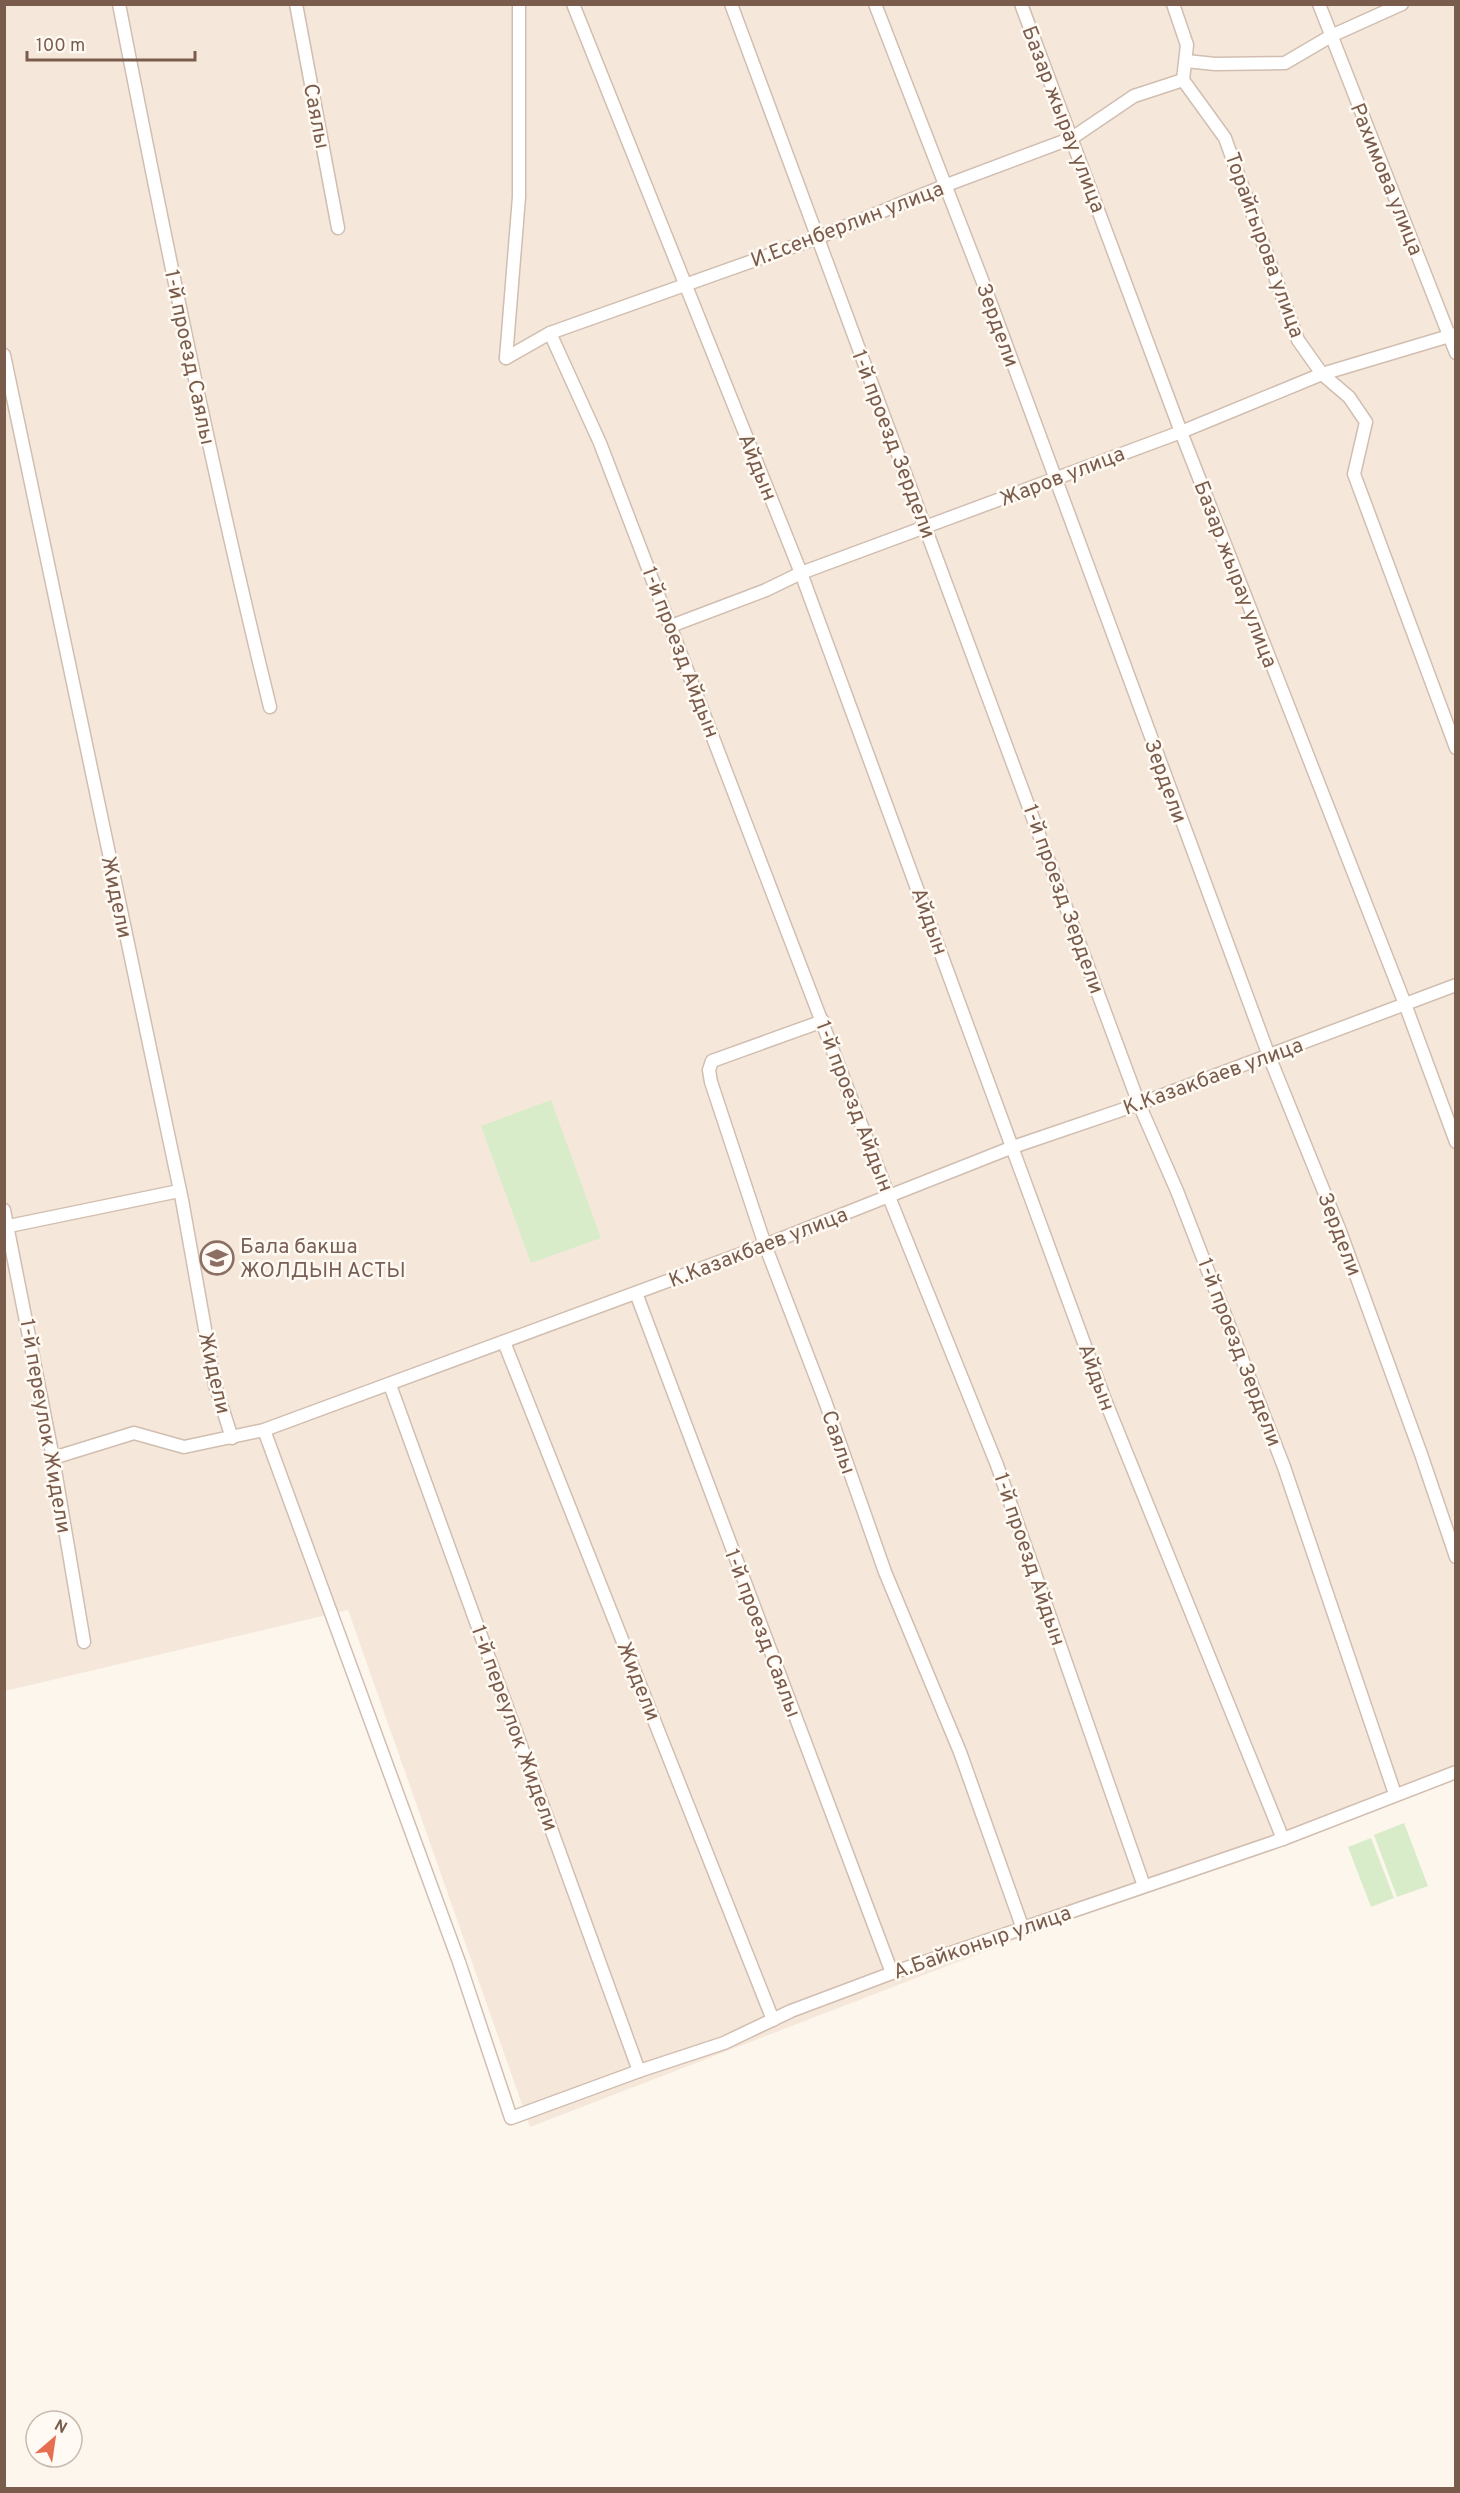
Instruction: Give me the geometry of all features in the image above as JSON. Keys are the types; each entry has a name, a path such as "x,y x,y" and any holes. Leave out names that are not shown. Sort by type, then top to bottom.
{"street":[{"name":"1-й проезд Саялы","path":"119,4 170,262 270,707"},
{"name":"Саялы","path":"296,4 338,228"},
{"name":"И.Есенберлин улица","path":"519,4 519,197 506,358 550,333 817,238 944,186 1072,138 1134,96 1183,80"},
{"name":"Айдын","path":"573,4 801,573 1105,1400 1283,1839"},
{"name":"1-й проезд Зердели","path":"731,4 1139,1104 1177,1191 1284,1467 1395,1794"},
{"name":"Зердели","path":"875,4 984,285 1269,1056 1340,1232 1421,1454 1455,1557"},
{"name":"Базар жырау улица","path":"1021,4 1181,432 1405,1004 1455,1142"},
{"path":"1173,4 1187,45 1183,80"},
{"name":"Рахимова улица","path":"1319,4 1453,335 1455,353"},
{"path":"1186,61 1215,64 1285,63 1331,36 1402,4"},
{"name":"Торайгырова улица","path":"1183,80 1225,138 1298,340 1322,374 1349,397 1366,422 1354,474 1455,748"},
{"name":"1-й проезд Айдын","path":"550,333 600,443 889,1197 997,1465 1144,1886"},
{"name":"Жаров улица","path":"671,626 766,590 801,573 1181,432 1322,374 1453,335"},
{"name":"Жидели","path":"4,355 179,1191 215,1385 232,1438"},
{"name":"К.Казакбаев улица","path":"54,1458 134,1433 184,1447 264,1430 765,1245 1013,1147 1139,1104 1455,985"},
{"name":"Саялы","path":"823,1021 712,1061 709,1070 711,1082 765,1245 825,1401 885,1572 960,1752 1023,1929"},
{"path":"6,1226 179,1191"},
{"name":"1-й переулок Жидели","path":"4,1210 54,1458 84,1642"},
{"name":"1-й проезд Саялы","path":"636,1293 892,1973"},
{"name":"Жидели","path":"504,1342 773,2020"},
{"name":"1-й переулок Жидели","path":"390,1385 639,2071"},
{"name":"А.Байконыр улица","path":"264,1430 459,1962 511,2118 639,2071 724,2043 791,2011 892,1973 1283,1839 1455,1772"}],"shaded area":[{"path":"4,5 1455,5 1455,1770 530,2127 348,1610 5,1691"}],"green space":[{"path":"551,1100 601,1238 531,1263 481,1126"},
{"path":"1404,1823 1428,1886 1397,1897 1374,1835"},
{"path":"1371,1838 1394,1898 1371,1907 1348,1847"}],"place":[{"name":"Бала бакша ЖОЛДЫН АСТЫ","path":"217,1258"}]}
